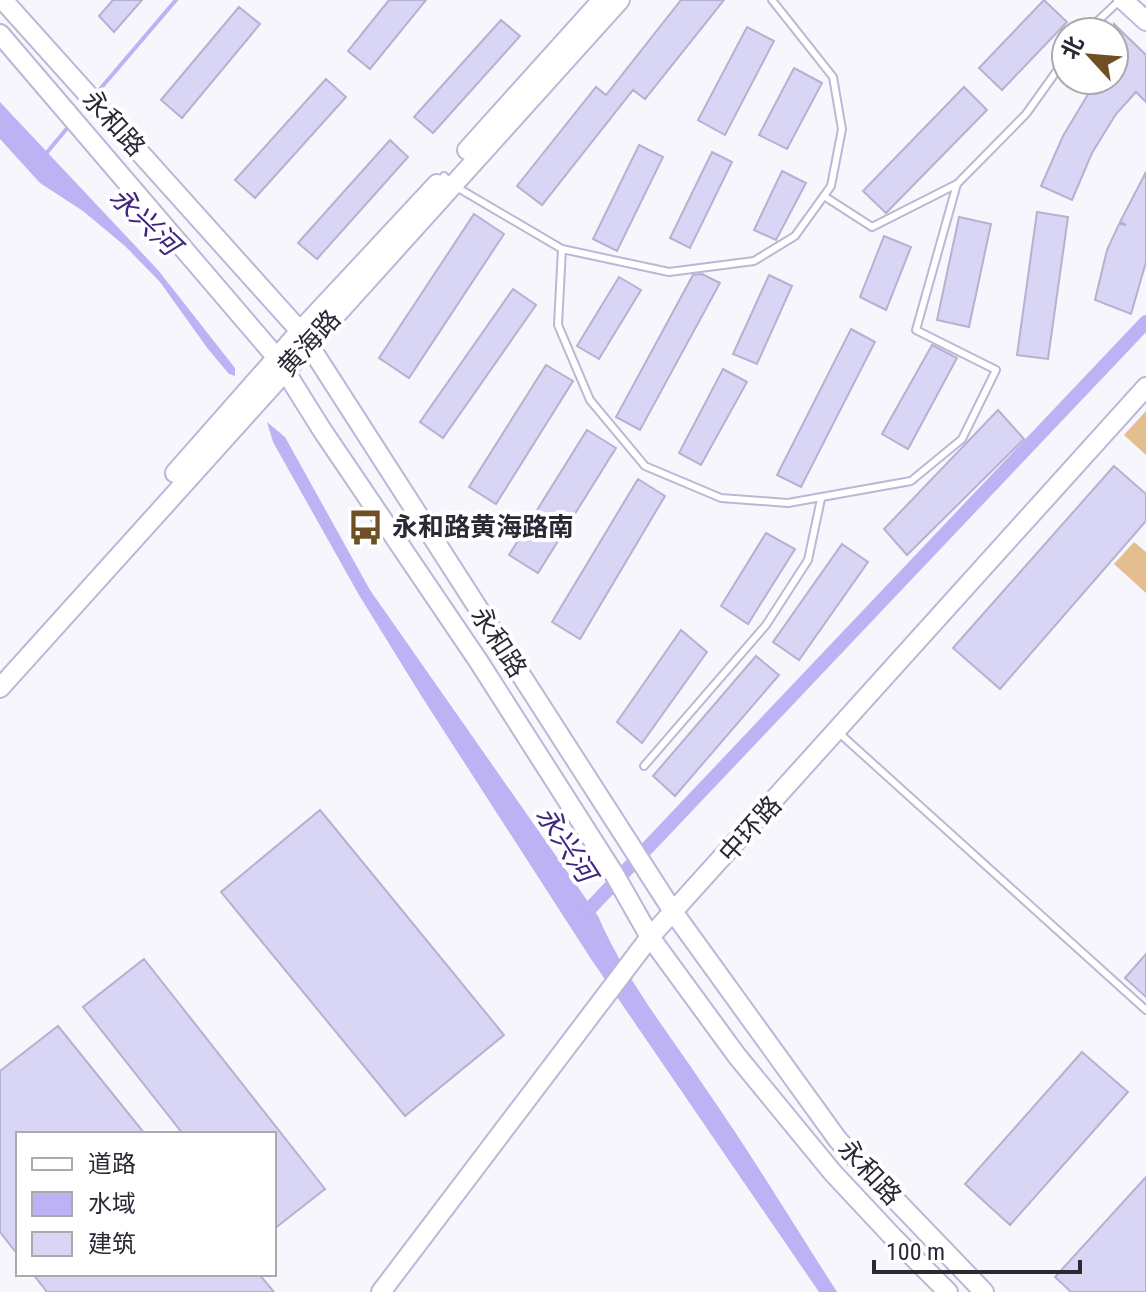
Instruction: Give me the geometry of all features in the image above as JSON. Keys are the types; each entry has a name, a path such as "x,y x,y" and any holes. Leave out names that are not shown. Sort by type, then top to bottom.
{"main road":[{"name":"永和路","path":"3,0 304,337 674,913 838,1140 984,1292"},
{"name":"黄海路","path":"448,180 602,0"},
{"name":"黄海路","path":"0,688 304,337 620,0"},
{"path":"1122,0 1146,21"},
{"name":"永和路","path":"0,34 280,364 479,662 613,872 650,937 737,1056 790,1122 892,1236 948,1292"},
{"name":"黄海路","path":"0,670 280,364"},
{"name":"中环路","path":"381,1292 650,937 1146,387"}],"lane":[{"path":"448,180 562,249 669,272 754,261 795,236 831,186 842,129 833,77 772,0"},
{"path":"1104,16 1122,0"},
{"path":"824,196 872,227 957,184 1026,114 1050,80"},
{"path":"562,249 558,325 590,400 645,466 721,498 788,503 821,499 911,481 962,439 996,370 916,330 957,184"},
{"path":"644,766 766,625 808,560 821,499"},
{"path":"838,732 1146,1010"}],"shaded area":[{"path":"1146,411 1146,455 1124,435"},
{"path":"1134,542 1146,552 1146,593 1114,564"}],"water":[{"path":"0,102 158,270 235,368 235,376 229,374 208,349 160,282 125,246 83,211 40,183 0,139"},
{"path":"267,422 285,437 370,590 598,916 635,984 741,1141 837,1292 819,1292 591,959 359,595 273,442"}],"building":[{"path":"113,0 142,0 114,32 99,16"},
{"path":"389,0 426,0 370,69 348,51"},
{"path":"681,0 724,0 645,99 633,90 542,205 517,186 596,87 606,95"},
{"path":"1044,0 1061,16 1050,16 1050,40 1002,90 979,68"},
{"path":"239,7 260,24 182,118 161,100"},
{"path":"501,20 520,36 433,133 414,117"},
{"path":"747,27 774,41 725,135 698,120"},
{"path":"1130,40 1146,55 1146,102 1136,92 1116,114 1092,153 1072,200 1041,186 1063,136 1087,96 1130,96"},
{"path":"794,68 822,83 787,149 759,135"},
{"path":"326,79 346,97 255,198 235,180"},
{"path":"964,87 987,110 886,213 863,191"},
{"path":"390,140 408,157 317,259 298,243"},
{"path":"639,145 663,157 617,251 593,239"},
{"path":"712,152 732,162 690,248 670,238"},
{"path":"782,171 806,183 776,240 754,230"},
{"path":"1146,172 1146,262 1131,314 1095,300 1107,250 1119,224 1126,225 1120,222"},
{"path":"1037,212 1068,217 1048,359 1017,355"},
{"path":"474,214 504,234 409,378 379,358"},
{"path":"959,217 991,224 969,327 937,320"},
{"path":"884,236 911,247 886,310 860,297"},
{"path":"702,274 720,283 640,430 616,417 693,275"},
{"path":"769,275 792,286 757,364 733,354"},
{"path":"619,277 641,290 599,359 577,346"},
{"path":"513,289 536,305 443,438 420,422"},
{"path":"851,329 875,342 801,487 777,475"},
{"path":"932,345 957,358 908,449 882,434"},
{"path":"546,365 573,381 496,504 469,487"},
{"path":"723,369 747,382 701,465 679,453"},
{"path":"998,410 1024,439 907,555 884,529"},
{"path":"587,430 616,448 538,573 509,555"},
{"path":"1114,466 1146,494 1146,521 1000,689 953,648"},
{"path":"638,479 665,496 580,639 552,622"},
{"path":"766,533 795,549 748,624 721,606"},
{"path":"842,544 868,562 799,660 773,642"},
{"path":"681,630 707,652 642,743 617,722"},
{"path":"756,656 779,675 675,796 653,776"},
{"path":"320,810 504,1035 405,1116 221,892"},
{"path":"1146,954 1146,997 1125,978"},
{"path":"144,959 325,1189 276,1227 276,1132 181,1132 83,1007"},
{"path":"58,1026 143,1132 16,1132 16,1252 0,1232 0,1071"},
{"path":"1082,1052 1128,1092 1010,1225 965,1184"},
{"path":"1146,1177 1146,1292 1071,1292 1055,1277"},
{"path":"35,1276 261,1276 274,1292 47,1292"}],"waterway":[{"path":"95,95 176,0"},
{"path":"44,156 69,126"},
{"path":"580,919 1146,322"}],"place":[{"name":"永和路黄海路南","path":"366,527"}],"water label":[{"name":"永兴河","path":"145,221"},
{"name":"永兴河","path":"566,844"}]}
